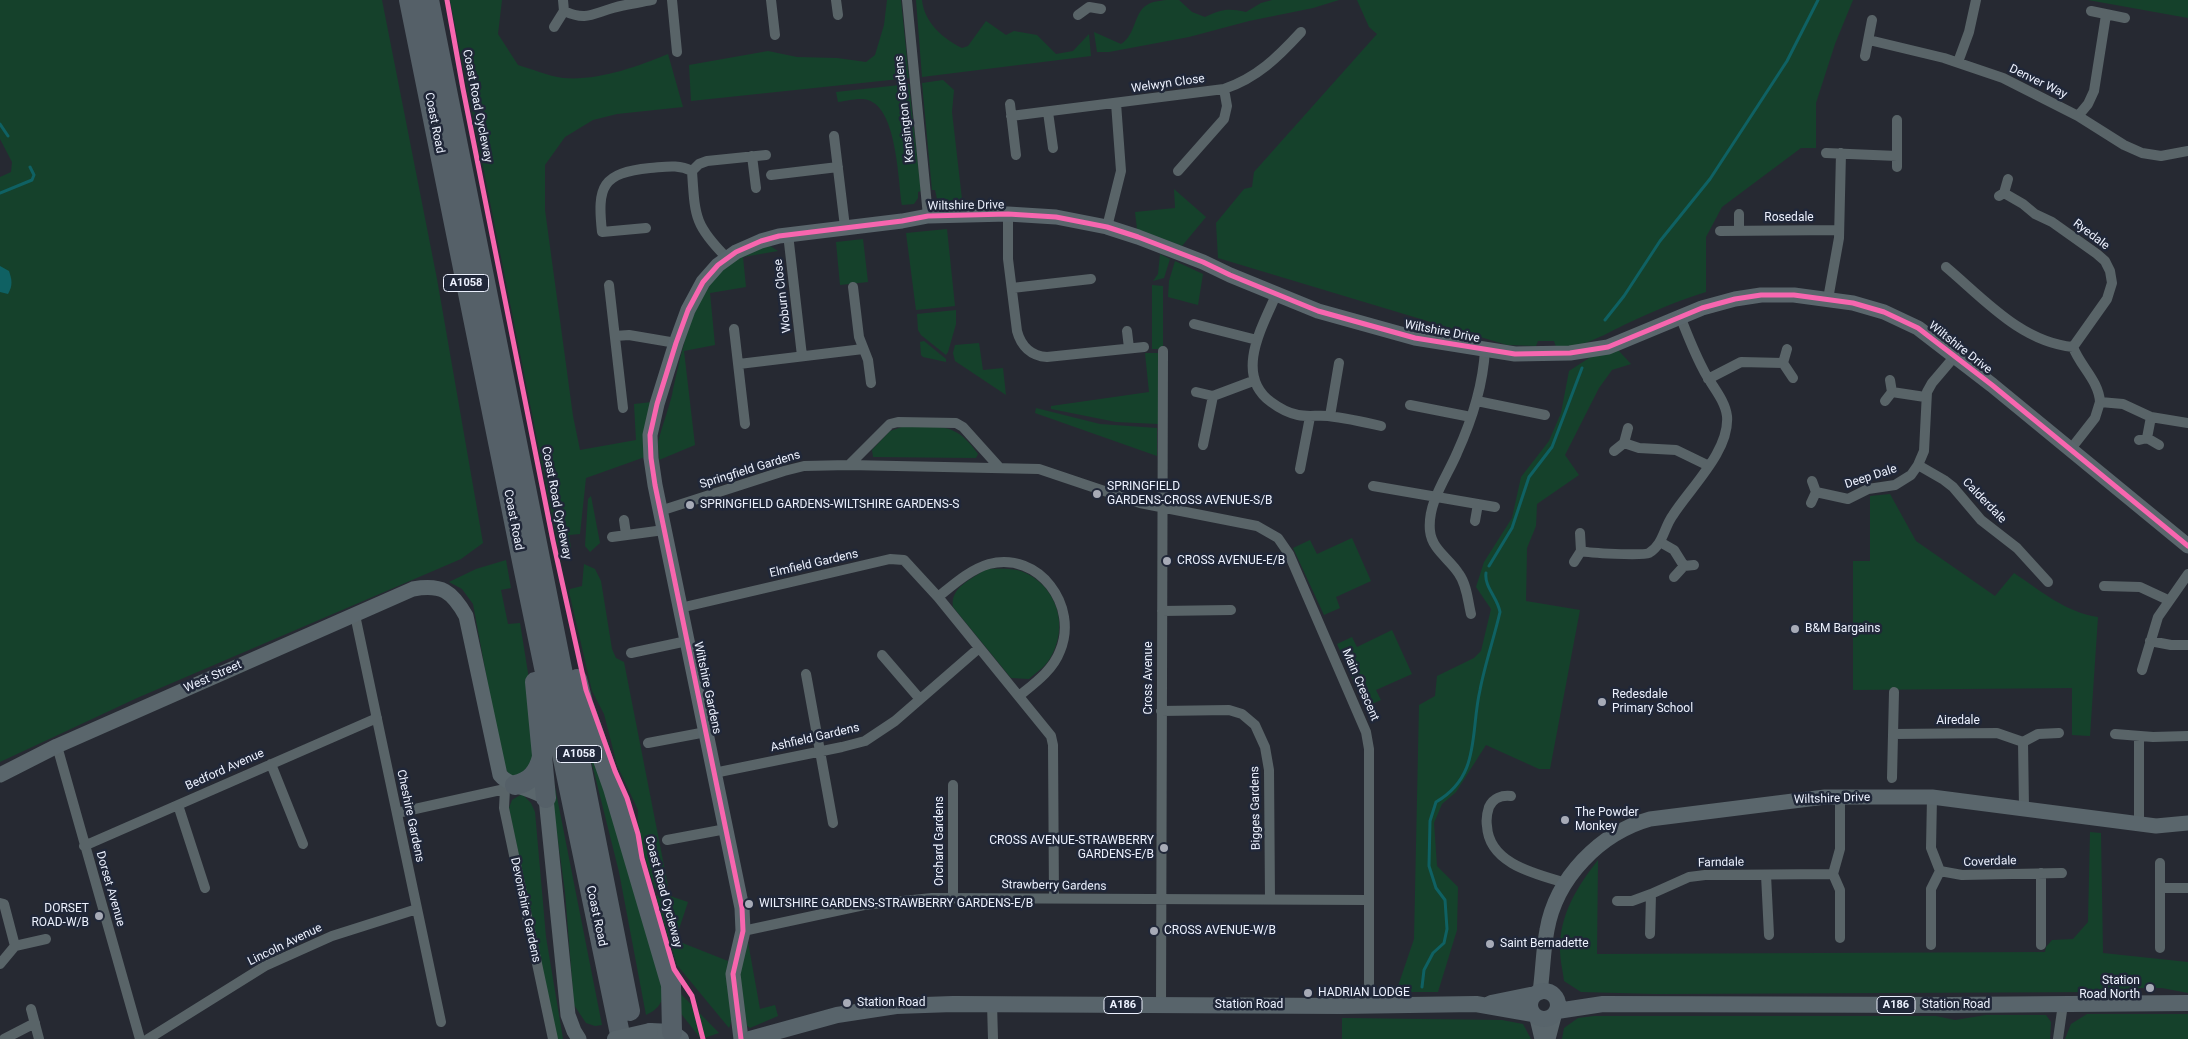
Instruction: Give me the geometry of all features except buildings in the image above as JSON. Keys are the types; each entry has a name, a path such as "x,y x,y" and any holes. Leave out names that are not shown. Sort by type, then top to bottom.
{"highway":[{"name":"Coast Road","path":"409,0 621,1039"},
{"name":"Coast Road","path":"429,0 523,469 643,1035"},
{"path":"523,469 584,703 613,788 670,985 677,1036"},
{"path":"523,566 546,798"},
{"path":"509,785 522,783 533,776 542,757"}],"main road":[{"path":"1535,1016 1530,1004 1549,1000"},
{"name":"Station Road","path":"1482,1004 1535,1016 1543,1020 1549,1000"},
{"name":"Station Road","path":"750,1039 769,1037 837,1015 896,1006 992,1003 1368,1005 1482,1004 1549,1000 1603,1004 2063,1004 2188,1002"},
{"path":"615,1039 643,1035 677,1036"}],"street":[{"path":"554,27 564,11 563,0"},
{"path":"564,11 579,16 592,16 614,8 652,0"},
{"path":"672,0 677,52"},
{"path":"771,0 775,35"},
{"path":"836,0 838,15"},
{"name":"Kensington Gardens","path":"907,0 928,216"},
{"path":"1958,62 1969,32 1976,0"},
{"path":"1078,14 1089,4 1101,9"},
{"path":"2091,11 2125,18"},
{"path":"2078,116 2088,104 2094,91 2106,15"},
{"path":"1865,56 1872,20"},
{"name":"Welwyn Close","path":"1011,116 1224,89 1250,79 1261,71 1301,32"},
{"name":"Denver Way","path":"1869,40 1958,62 2003,78 2078,116 2117,141 2142,153 2160,156 2188,151"},
{"name":"Welwyn Close","path":"1178,171 1224,118 1227,106 1224,89"},
{"name":"Welwyn Close","path":"1108,227 1121,171 1116,103"},
{"path":"1010,104 1016,155"},
{"path":"1048,112 1053,148"},
{"path":"1897,120 1897,167"},
{"path":"834,136 845,227"},
{"path":"1826,153 1897,156"},
{"path":"1828,299 1839,230 1840,153"},
{"path":"692,171 699,164 706,161 766,155"},
{"path":"752,156 756,188"},
{"path":"646,228 602,232 600,200 609,181 618,174 629,171 672,166 692,171"},
{"path":"771,174 838,166"},
{"path":"692,171 696,212 700,228 727,258"},
{"name":"Ryedale","path":"2008,179 2001,194 2024,204 2036,214 2052,222 2097,254 2105,261 2110,271 2112,283 2107,299 2073,347"},
{"path":"1008,214 1008,248 1018,337 1030,352 1047,357 1144,347"},
{"name":"Wiltshire Drive","path":"676,343 688,310 710,274 727,258 756,242 788,234 902,221 928,216 1008,214 1056,217 1108,227 1171,249 1276,295 1318,311 1423,339 1486,350 1530,355 1584,351 1615,344 1680,316 1718,304 1761,295 1794,295 1828,299 1853,303 1899,318 1918,328 2188,546"},
{"path":"1738,214 1739,231"},
{"name":"Rosedale","path":"1720,231 1839,230"},
{"name":"Woburn Close","path":"788,234 802,356"},
{"path":"1946,267 2020,328 2042,341 2073,347 2078,360 2097,387 2100,402 2095,418 2070,450"},
{"path":"1012,288 1091,279"},
{"path":"609,285 623,408"},
{"path":"853,287 859,337 868,360 871,383"},
{"path":"1276,295 1257,340 1252,361 1254,380 1260,393 1273,404 1289,413 1310,417 1330,416 1381,426"},
{"path":"1581,551 1644,554 1654,550 1660,542 1672,515 1698,483 1724,438 1727,422 1724,405 1708,379 1680,316"},
{"path":"1194,324 1257,340"},
{"path":"734,329 745,424"},
{"path":"1127,330 1129,348"},
{"path":"615,336 629,335 676,343"},
{"name":"Wiltshire Gardens","path":"676,343 657,404 650,435 650,458 742,908 743,931 733,974 741,1039"},
{"path":"739,364 863,349"},
{"path":"1787,349 1783,363 1793,378"},
{"path":"1471,614 1461,577 1436,547 1431,536 1431,516 1436,497 1458,452 1471,417 1483,375 1486,350"},
{"name":"Cross Avenue","path":"1161,1005 1163,351"},
{"name":"Deep Dale","path":"1816,492 1839,498 1853,498 1868,489 1889,486 1901,482 1911,475 1918,465 1925,445 1926,397 1932,383 1955,356"},
{"path":"1708,379 1741,362 1783,363"},
{"path":"1330,416 1340,363"},
{"path":"1196,392 1212,396 1254,380"},
{"path":"1885,401 1892,392 1890,380"},
{"path":"1892,392 1926,397"},
{"path":"1203,445 1212,396"},
{"path":"1476,401 1545,415"},
{"path":"2100,402 2123,404 2150,417 2188,423"},
{"path":"1410,405 1471,417"},
{"path":"1300,469 1310,417"},
{"path":"2150,417 2143,439 2159,445"},
{"path":"849,465 890,424 951,422 963,427 999,467"},
{"path":"1614,451 1624,443 1628,428"},
{"path":"1624,443 1639,448 1676,450 1709,466"},
{"name":"Springfield Gardens","path":"660,511 795,468 849,465 1030,468 1047,471 1132,500 1162,507"},
{"name":"Calderdale","path":"1918,465 1944,480 1953,488 1981,520 2017,548 2048,582"},
{"path":"1811,503 1816,492 1812,482"},
{"path":"1373,486 1495,506"},
{"path":"1475,521 1478,504"},
{"name":"Main Crescent","path":"1162,507 1265,529 1278,538 1289,554 1366,732 1368,749 1368,1005"},
{"path":"624,520 626,534"},
{"path":"612,537 626,534 641,535 664,530"},
{"path":"1574,562 1581,551 1580,534"},
{"path":"1660,542 1674,550 1689,566 1674,577"},
{"name":"Elmfield Gardens","path":"680,608 896,558 908,563 1048,730 1052,740 1054,899"},
{"path":"938,598 975,569 1000,563 1014,564 1027,568 1044,579 1054,589 1061,602 1065,623 1061,649 1053,665 1019,696"},
{"path":"2142,670 2158,617 2168,600 2188,574"},
{"name":"West Street","path":"0,774 57,746 413,589 428,586 444,590 457,599 466,616 498,772 509,785"},
{"path":"2104,586 2140,587 2168,600"},
{"path":"1162,611 1230,610"},
{"name":"Cheshire Gardens","path":"354,615 441,1022"},
{"path":"2150,641 2172,645 2188,645"},
{"name":"Wiltshire Gardens","path":"632,653 687,642"},
{"name":"Ashfield Gardens","path":"714,773 865,741 887,727 979,648"},
{"path":"882,655 919,698"},
{"path":"806,674 833,823"},
{"path":"1892,778 1894,692"},
{"name":"Bigges Gardens","path":"1161,711 1229,710 1242,714 1255,725 1265,748 1269,770 1270,900"},
{"name":"Bedford Avenue","path":"84,846 376,718"},
{"name":"Wiltshire Gardens","path":"648,743 706,732"},
{"path":"2024,808 2022,742 2038,734 2059,733"},
{"name":"Airedale","path":"1893,734 1997,734 2022,742"},
{"path":"2114,734 2139,737 2188,736"},
{"path":"2138,824 2139,737"},
{"name":"Dorset Avenue","path":"57,746 140,1039"},
{"path":"271,764 303,844"},
{"path":"396,813 509,785 532,790 546,798 567,1008 570,1023 579,1039"},
{"name":"Devonshire Gardens","path":"509,785 504,808 553,1039"},
{"name":"Orchard Gardens","path":"953,785 953,898"},
{"path":"1511,796 1500,797 1491,803 1488,809 1487,824 1490,842 1502,856 1520,868 1566,883"},
{"path":"1840,797 1840,849 1833,874 1840,890 1840,938"},
{"name":"Wiltshire Drive","path":"1549,1000 1546,930 1566,883 1579,865 1596,847 1616,832 1637,822 1714,810 1840,797 1932,797 2138,824 2165,826 2188,823"},
{"path":"1932,797 1931,848 1940,871 1931,889 1932,945"},
{"path":"178,805 204,888"},
{"path":"668,840 726,828"},
{"path":"2160,863 2160,948"},
{"name":"Coverdale","path":"1940,871 1962,875 2062,873"},
{"path":"2041,873 2041,944"},
{"name":"Farndale","path":"1617,901 1636,900 1694,876 1833,874"},
{"path":"1766,875 1769,935"},
{"path":"2160,888 2188,888"},
{"path":"1650,894 1650,934"},
{"name":"Strawberry Gardens","path":"743,931 864,905 906,900 953,898 1368,900"},
{"path":"0,902 4,904 15,946"},
{"name":"Lincoln Avenue","path":"148,1039 265,966 332,936 417,909"},
{"path":"0,964 15,946 46,939"},
{"path":"1548,1039 1549,1000"},
{"path":"992,1003 993,1039"},
{"path":"2058,1039 2063,1004"},
{"path":"31,1009 39,1039"},
{"path":"1535,1016 1542,1039"},
{"path":"4,1039 35,1023"}],"shaded area":[{"path":"0,0 382,0 437,279 483,543 461,559 137,698 0,762 0,177 11,172 12,162 0,139"},
{"path":"450,0 502,0 498,34 518,65 552,76 576,78 603,75 643,64 668,54 683,107 617,114 593,120 565,137 545,165 545,210 573,416 580,450 636,440 634,404 652,402 645,457 586,478 580,534 569,535 571,548 558,545"},
{"path":"887,0 901,0 909,78 691,101 689,65 768,51 797,57 837,58 866,62 875,55 884,25"},
{"path":"916,0 922,0 926,16 936,29 948,40 962,48 968,46 986,21 1006,35 1014,31 1037,35 1056,54 1073,51 1089,34 1091,56 922,77"},
{"path":"1179,0 1192,12 1205,17 1225,10 1246,12 1261,3 1272,0 1339,0 1313,8 1249,21 1189,37 1109,52 1097,52 1094,32 1121,44 1130,35 1143,8 1156,1"},
{"path":"1357,0 1853,0 1835,44 1816,103 1816,148 1801,148 1722,207 1706,237 1706,292 1656,311 1583,344 1556,347 1554,341 1538,341 1536,346 1507,345 1218,258 1216,223 1244,189 1252,187 1254,172 1377,34 1369,27"},
{"path":"2088,0 2188,0 2188,18"},
{"path":"943,80 954,90 952,112 962,199 941,202 937,199 935,190 932,190 922,83"},
{"path":"909,84 921,191 918,192 918,198 914,204 902,205 894,146 885,117 878,106 865,99 838,102 836,92"},
{"path":"1174,189 1206,217 1182,246 1137,229 1135,212 1175,208"},
{"path":"947,229 955,306 916,310 906,233"},
{"path":"863,239 868,282 840,285 836,242"},
{"path":"770,246 778,251 743,257 746,287 710,293 715,345 684,351 695,445 659,460 658,442 683,348 699,303 711,283 726,267 746,254"},
{"path":"1160,254 1170,259 1164,278 1153,281 1158,274"},
{"path":"1175,261 1203,274 1198,305 1168,297 1169,281"},
{"path":"0,266 9,271 10,274 11,285 8,294 0,292"},
{"path":"1152,285 1163,286 1163,349 1152,349"},
{"path":"956,310 956,324 946,355 921,335 918,330 917,314"},
{"path":"924,341 946,359 946,362 923,357 921,355 920,342"},
{"path":"979,343 983,370 1003,368 1006,395 955,361 953,353 955,345"},
{"path":"1618,350 1631,364 1612,370 1599,388 1565,455 1579,475 1537,504 1536,526 1527,548 1526,601 1580,610 1550,769 1539,769 1486,745 1456,792 1442,804 1434,823 1437,866 1458,887 1457,930 1438,992 1396,992 1414,939 1419,705 1435,696 1437,676 1474,658 1481,651 1491,609 1476,587 1484,562 1512,518 1521,477 1549,441 1561,413 1569,371 1589,358"},
{"path":"1145,353 1158,353 1158,424 1116,422 1051,409 1051,406 1149,392"},
{"path":"1036,408 1100,424 1157,428 1157,456 1035,413"},
{"path":"902,427 936,427 954,431 970,443 978,454 976,458 873,457 872,450 890,431"},
{"path":"1890,494 1916,541 1995,596 2014,573 2064,606 2098,617 2090,736 2072,735 2072,688 1853,690 1853,561 1870,561 1870,496"},
{"path":"591,496 600,543 590,552 585,546 588,499"},
{"path":"1352,538 1371,581 1336,597 1340,608 1324,615 1293,548 1310,540 1317,554"},
{"path":"506,560 511,588 501,590 508,624 520,623 533,704 537,748 525,777 510,775 503,766 473,604 462,589 449,582 476,569"},
{"path":"584,564 595,569 601,581 612,649 616,658 624,662 668,886 655,889 640,840 638,810 617,765 604,714 592,691 569,592 570,589 582,586"},
{"path":"986,569 1017,570 1034,578 1044,586 1052,597 1057,609 1059,635 1055,648 1047,663 1029,679 1011,678 953,607 953,600 958,589"},
{"path":"1392,630 1412,674 1376,690 1381,700 1365,707 1337,644 1352,637 1357,647"},
{"path":"595,755 664,995 658,1007 646,1015 619,872 590,756"},
{"path":"550,762 602,1025 595,1026 586,1023 574,1005 565,892 553,805"},
{"path":"522,794 531,803 535,812 546,937 563,1039 556,1039 509,808 512,800"},
{"path":"2090,832 2101,833 2103,953 2188,962 2188,993 2162,988 2135,988 2113,992 1656,994 1581,992 1564,981 1560,958 1560,938 1566,914 1576,891 1598,860 1597,954 2045,952 2046,947 2052,940 2073,939 2088,922"},
{"path":"664,894 688,902 679,929 680,942 728,961 732,1006 729,1028 677,965 656,896"},
{"path":"748,942 760,1009 775,1005 778,1016 750,1028 747,1026 738,980"},
{"path":"680,993 719,1033 701,1039 679,1011"},
{"path":"2087,1014 2188,1014 2188,1039 2065,1039 2071,1024"},
{"path":"1986,1015 2046,1015 2051,1022 2050,1039 1562,1039 1564,1028 1578,1018 1594,1016 1936,1016 1955,1020"},
{"path":"1342,1018 1502,1020 1523,1024 1531,1039 1342,1039"}],"waterway":[{"path":"1605,320 1624,296 1660,241 1710,179 1787,61 1818,0"},
{"path":"0,124 8,136"},
{"path":"0,193 32,180 34,175 30,167"},
{"path":"1489,566 1512,528 1529,477 1552,447 1582,368"},
{"path":"1422,987 1424,970 1433,953 1444,943 1447,929 1445,900 1436,888 1429,866 1430,821 1436,802 1460,780 1467,766 1474,737 1482,680 1500,612 1487,583 1486,573"}],"cycle path":[{"name":"Coast Road Cycleway","path":"447,0 553,541 586,690 615,771 627,798 674,969 692,996 703,1039"},
{"path":"741,1039 733,974 743,931 742,908 655,485 650,435 657,404 676,343 688,310 703,282 718,265 736,252 761,241 779,236 928,216 1008,214 1056,217 1107,227 1138,237 1203,262 1318,311 1415,338 1515,354 1570,353 1608,347 1702,308 1735,299 1761,295 1794,295 1853,303 1884,312 1918,328 1992,385 2188,546"}],"place":[{"name":"SPRINGFIELD GARDENS-CROSS AVENUE-S/B","path":"1097,494"},
{"name":"SPRINGFIELD GARDENS-WILTSHIRE GARDENS-S","path":"690,505"},
{"name":"CROSS AVENUE-E/B","path":"1167,561"},
{"name":"B&M Bargains","path":"1795,629"},
{"name":"Redesdale Primary School","path":"1602,702"},
{"name":"The Powder Monkey","path":"1565,820"},
{"name":"CROSS AVENUE-STRAWBERRY GARDENS-E/B","path":"1164,848"},
{"name":"WILTSHIRE GARDENS-STRAWBERRY GARDENS-E/B","path":"749,904"},
{"name":"DORSET ROAD-W/B","path":"99,916"},
{"name":"CROSS AVENUE-W/B","path":"1154,931"},
{"name":"Saint Bernadette","path":"1490,944"},
{"name":"Station Road North","path":"2150,988"},
{"name":"HADRIAN LODGE","path":"1308,993"},
{"name":"Station Road","path":"847,1003"}]}
